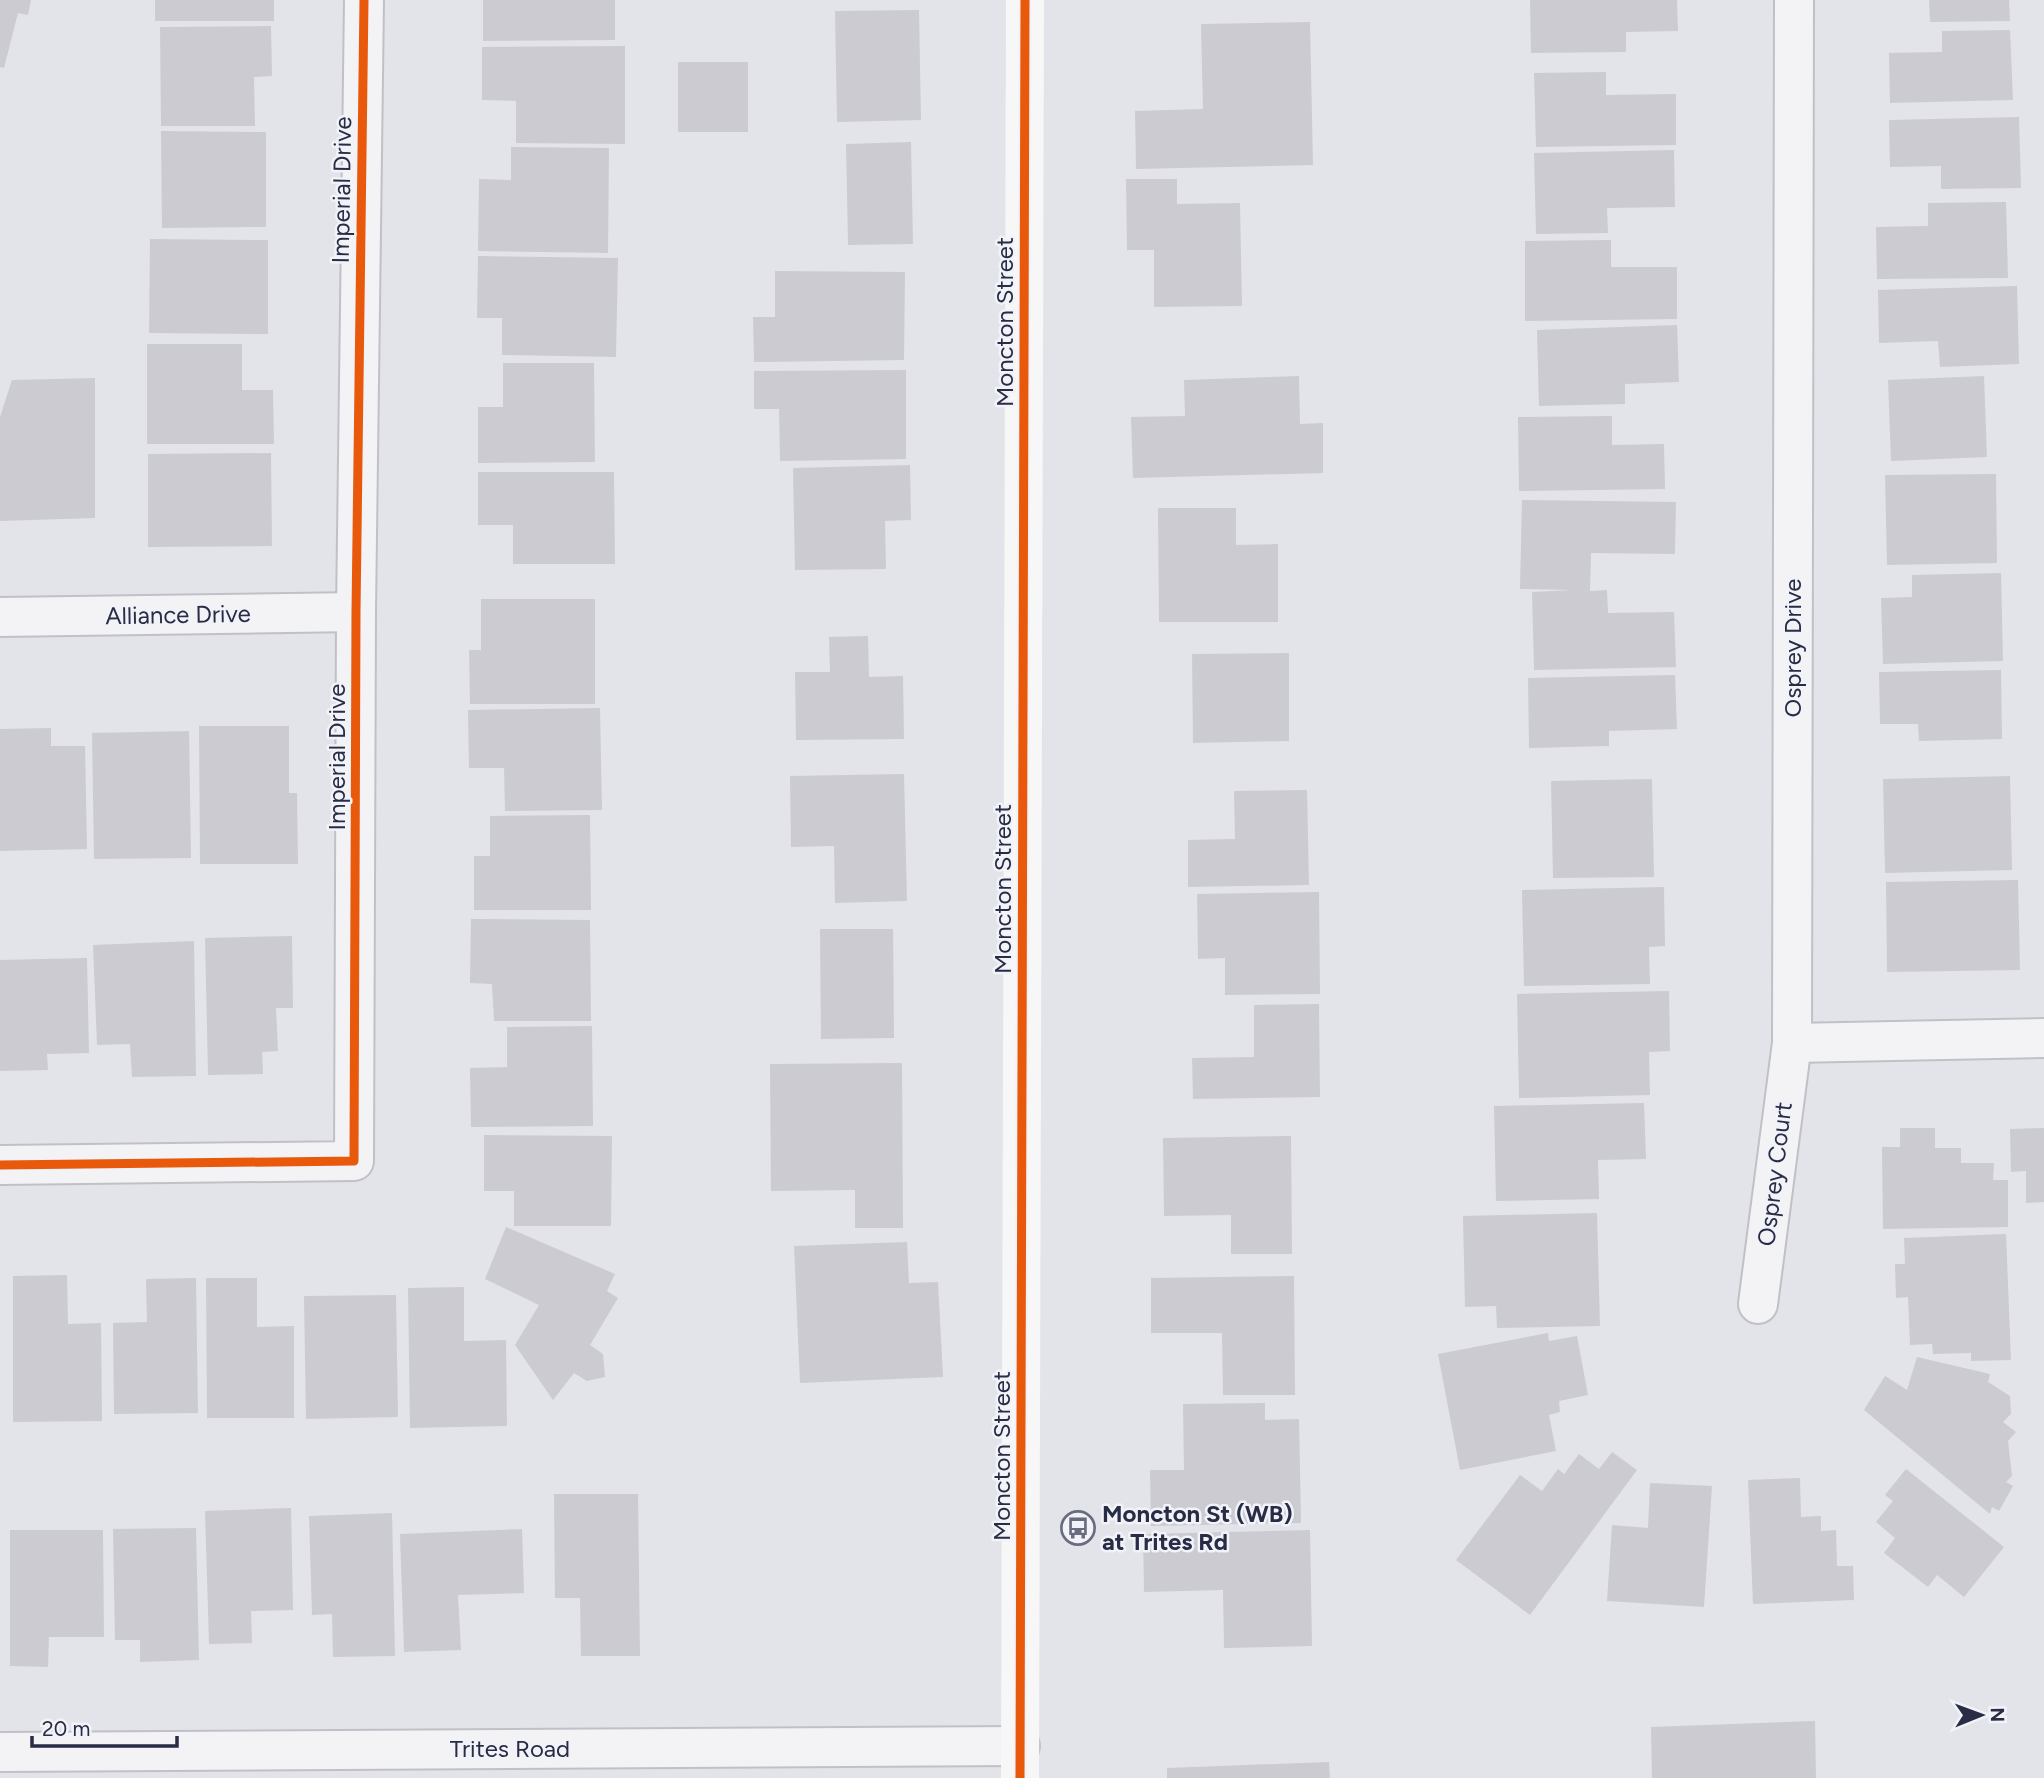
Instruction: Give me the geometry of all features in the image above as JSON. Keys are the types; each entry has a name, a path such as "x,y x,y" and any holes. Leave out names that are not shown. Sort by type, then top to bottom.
{"street":[{"name":"Imperial Drive","path":"0,1165 354,1161 356,612 364,0"},
{"name":"Moncton Street","path":"1020,1762 1025,0"},
{"name":"Osprey Drive","path":"1792,1043 1794,0"},
{"name":"Alliance Drive","path":"0,617 356,612"},
{"path":"1792,1043 2044,1038"},
{"name":"Osprey Court","path":"1758,1304 1792,1043"},
{"name":"Trites Road","path":"0,1752 1020,1762"}],"building":[{"path":"0,0 31,0 28,15 18,13 4,68 0,67"},
{"path":"155,0 274,0 274,21 155,21"},
{"path":"483,0 615,0 615,40 483,41"},
{"path":"1530,0 1677,0 1678,31 1626,32 1626,52 1531,53"},
{"path":"1929,0 2009,0 2010,21 1930,22"},
{"path":"919,10 921,120 837,122 835,11"},
{"path":"1310,22 1313,165 1136,169 1135,111 1203,109 1201,24"},
{"path":"271,26 272,76 254,77 255,126 161,126 160,27"},
{"path":"2010,30 2013,100 1890,103 1889,53 1942,52 1942,31"},
{"path":"625,46 625,144 516,143 516,101 482,100 482,47"},
{"path":"678,62 748,62 748,132 678,132"},
{"path":"1606,72 1606,95 1676,94 1676,145 1536,147 1534,73"},
{"path":"2019,117 2021,188 1941,189 1941,166 1890,167 1889,120"},
{"path":"161,131 266,132 266,227 162,228"},
{"path":"911,142 913,244 848,245 846,144"},
{"path":"511,147 609,148 608,253 478,251 479,179 511,180"},
{"path":"1674,150 1675,207 1607,208 1608,233 1536,234 1534,153"},
{"path":"1126,179 1177,179 1177,204 1240,203 1242,306 1154,307 1154,250 1127,250"},
{"path":"2006,202 2008,278 1877,279 1876,227 1928,226 1928,203"},
{"path":"150,239 268,240 268,334 149,333"},
{"path":"1611,240 1611,267 1677,267 1677,319 1525,321 1525,241"},
{"path":"478,256 618,258 616,357 502,355 502,318 477,318"},
{"path":"775,271 905,272 904,360 754,362 753,317 775,317"},
{"path":"2017,286 2019,364 1940,367 1938,341 1879,343 1878,290"},
{"path":"1677,325 1679,382 1625,384 1625,404 1539,406 1537,330"},
{"path":"147,344 242,344 242,390 273,390 274,444 147,444"},
{"path":"503,363 594,363 595,462 478,463 478,407 503,407"},
{"path":"906,370 906,459 780,461 779,409 754,409 754,371"},
{"path":"1299,376 1300,424 1323,423 1323,473 1133,478 1131,417 1185,416 1184,380"},
{"path":"1984,376 1987,457 1891,461 1888,380"},
{"path":"95,378 95,518 0,521 0,417 12,380"},
{"path":"1612,416 1612,445 1664,444 1665,489 1519,491 1518,417"},
{"path":"271,453 272,546 148,547 148,454"},
{"path":"910,465 911,520 885,521 886,569 795,570 793,468"},
{"path":"478,472 614,472 615,564 513,564 513,525 478,525"},
{"path":"1996,474 1997,563 1887,565 1885,475"},
{"path":"1522,500 1676,502 1675,554 1591,553 1590,591 1607,590 1608,613 1674,612 1676,667 1534,670 1532,592 1573,590 1520,589"},
{"path":"1158,508 1236,508 1236,545 1278,544 1278,622 1159,622"},
{"path":"2001,573 2003,661 1883,664 1881,598 1912,597 1912,575"},
{"path":"481,599 595,599 595,704 470,704 469,650 481,650"},
{"path":"868,636 869,677 903,676 904,739 796,740 795,672 830,672 829,637"},
{"path":"1289,653 1289,741 1193,743 1192,654"},
{"path":"2001,670 2002,739 1919,741 1918,724 1880,724 1879,672"},
{"path":"1675,675 1677,729 1609,731 1609,746 1529,748 1528,678"},
{"path":"600,708 602,810 505,811 504,768 469,768 468,710"},
{"path":"199,726 289,726 289,793 297,793 298,864 200,864"},
{"path":"51,728 51,746 85,746 87,849 0,851 0,729"},
{"path":"189,731 191,858 94,859 92,733"},
{"path":"904,774 907,901 835,903 834,846 791,847 790,776"},
{"path":"2010,776 2012,870 1885,873 1883,779"},
{"path":"1652,779 1654,877 1553,878 1551,781"},
{"path":"1307,790 1309,885 1188,887 1188,840 1235,839 1234,791"},
{"path":"590,815 591,910 474,910 474,856 490,856 490,816"},
{"path":"2018,880 2020,970 1887,972 1886,882"},
{"path":"1664,887 1665,946 1649,947 1650,984 1524,986 1522,890"},
{"path":"1319,892 1320,994 1225,995 1225,958 1198,959 1197,894"},
{"path":"471,919 590,920 591,1021 494,1021 492,984 470,983"},
{"path":"820,929 893,929 894,1038 821,1039"},
{"path":"292,936 293,1008 276,1008 278,1051 262,1052 263,1074 208,1075 205,938"},
{"path":"194,941 196,1076 132,1077 130,1044 97,1045 93,945"},
{"path":"87,958 89,1053 47,1054 48,1070 0,1071 0,960"},
{"path":"1669,991 1670,1051 1649,1052 1650,1095 1519,1098 1517,994"},
{"path":"1319,1004 1320,1097 1193,1099 1192,1058 1254,1057 1254,1005"},
{"path":"592,1026 593,1126 471,1127 470,1068 507,1067 507,1027"},
{"path":"902,1063 903,1228 855,1228 855,1190 771,1191 770,1064"},
{"path":"1644,1103 1646,1159 1598,1160 1599,1199 1496,1201 1494,1106"},
{"path":"1900,1128 1935,1128 1935,1148 1961,1148 1961,1163 1994,1163 1993,1180 2008,1180 2008,1227 1883,1229 1882,1147 1900,1147"},
{"path":"2044,1128 2044,1202 2026,1203 2026,1171 2011,1172 2010,1129"},
{"path":"484,1135 612,1136 611,1226 514,1226 514,1191 484,1191"},
{"path":"1291,1136 1292,1254 1231,1254 1231,1215 1164,1216 1163,1138"},
{"path":"1597,1213 1600,1326 1497,1328 1496,1306 1465,1307 1463,1216"},
{"path":"506,1227 615,1274 607,1291 618,1298 590,1345 603,1354 605,1377 587,1381 574,1373 553,1400 515,1345 539,1305 485,1279"},
{"path":"2006,1234 2011,1360 1971,1361 1971,1353 1933,1354 1932,1344 1910,1345 1908,1297 1896,1298 1895,1264 1905,1264 1904,1238"},
{"path":"907,1242 909,1283 938,1282 943,1377 800,1383 794,1246"},
{"path":"67,1275 68,1324 101,1323 102,1421 13,1422 13,1276"},
{"path":"1294,1276 1295,1395 1223,1395 1222,1333 1151,1333 1151,1278"},
{"path":"196,1278 198,1413 114,1414 113,1323 147,1322 146,1279"},
{"path":"206,1278 257,1278 257,1327 294,1326 294,1418 207,1418"},
{"path":"464,1287 464,1341 506,1340 507,1426 410,1428 408,1288"},
{"path":"396,1295 398,1417 306,1419 304,1296"},
{"path":"1548,1333 1549,1341 1577,1336 1588,1395 1559,1401 1560,1412 1549,1415 1556,1451 1460,1470 1438,1354"},
{"path":"1917,1357 1990,1374 1988,1382 2010,1396 2011,1414 2003,1422 2016,1432 2008,1441 2012,1476 2006,1482 2013,1486 1999,1511 1992,1507 1990,1514 1864,1410 1885,1376 1907,1390"},
{"path":"1265,1403 1265,1420 1299,1419 1301,1523 1151,1526 1150,1470 1184,1470 1183,1404"},
{"path":"1612,1452 1637,1470 1530,1615 1456,1560 1520,1475 1542,1491 1558,1469 1564,1474 1579,1454 1599,1469"},
{"path":"1906,1469 2004,1547 1964,1597 1937,1575 1928,1587 1884,1553 1895,1538 1876,1522 1893,1501 1885,1495"},
{"path":"1800,1478 1801,1517 1821,1516 1821,1531 1836,1530 1837,1566 1853,1566 1854,1600 1753,1604 1748,1480"},
{"path":"1650,1483 1712,1486 1704,1607 1607,1601 1612,1525 1648,1528"},
{"path":"554,1494 638,1494 640,1656 581,1656 580,1598 555,1598"},
{"path":"291,1508 293,1610 251,1611 252,1643 209,1644 205,1511"},
{"path":"392,1513 395,1656 333,1657 332,1614 312,1615 309,1516"},
{"path":"196,1528 199,1660 140,1662 140,1640 115,1640 113,1529"},
{"path":"522,1529 524,1593 458,1595 461,1650 404,1652 400,1534"},
{"path":"10,1530 103,1530 104,1637 49,1637 48,1667 10,1666"},
{"path":"1310,1530 1312,1646 1224,1648 1223,1590 1144,1592 1143,1534"},
{"path":"1815,1721 1816,1778 1652,1778 1651,1727"},
{"path":"1329,1762 1330,1778 1167,1778 1167,1768"}],"cycle path":[{"path":"0,1165 354,1161 356,612 364,0"},
{"path":"1020,1778 1025,0"}],"place":[{"name":"Moncton St (WB) at Trites Rd","path":"1078,1528"}]}
